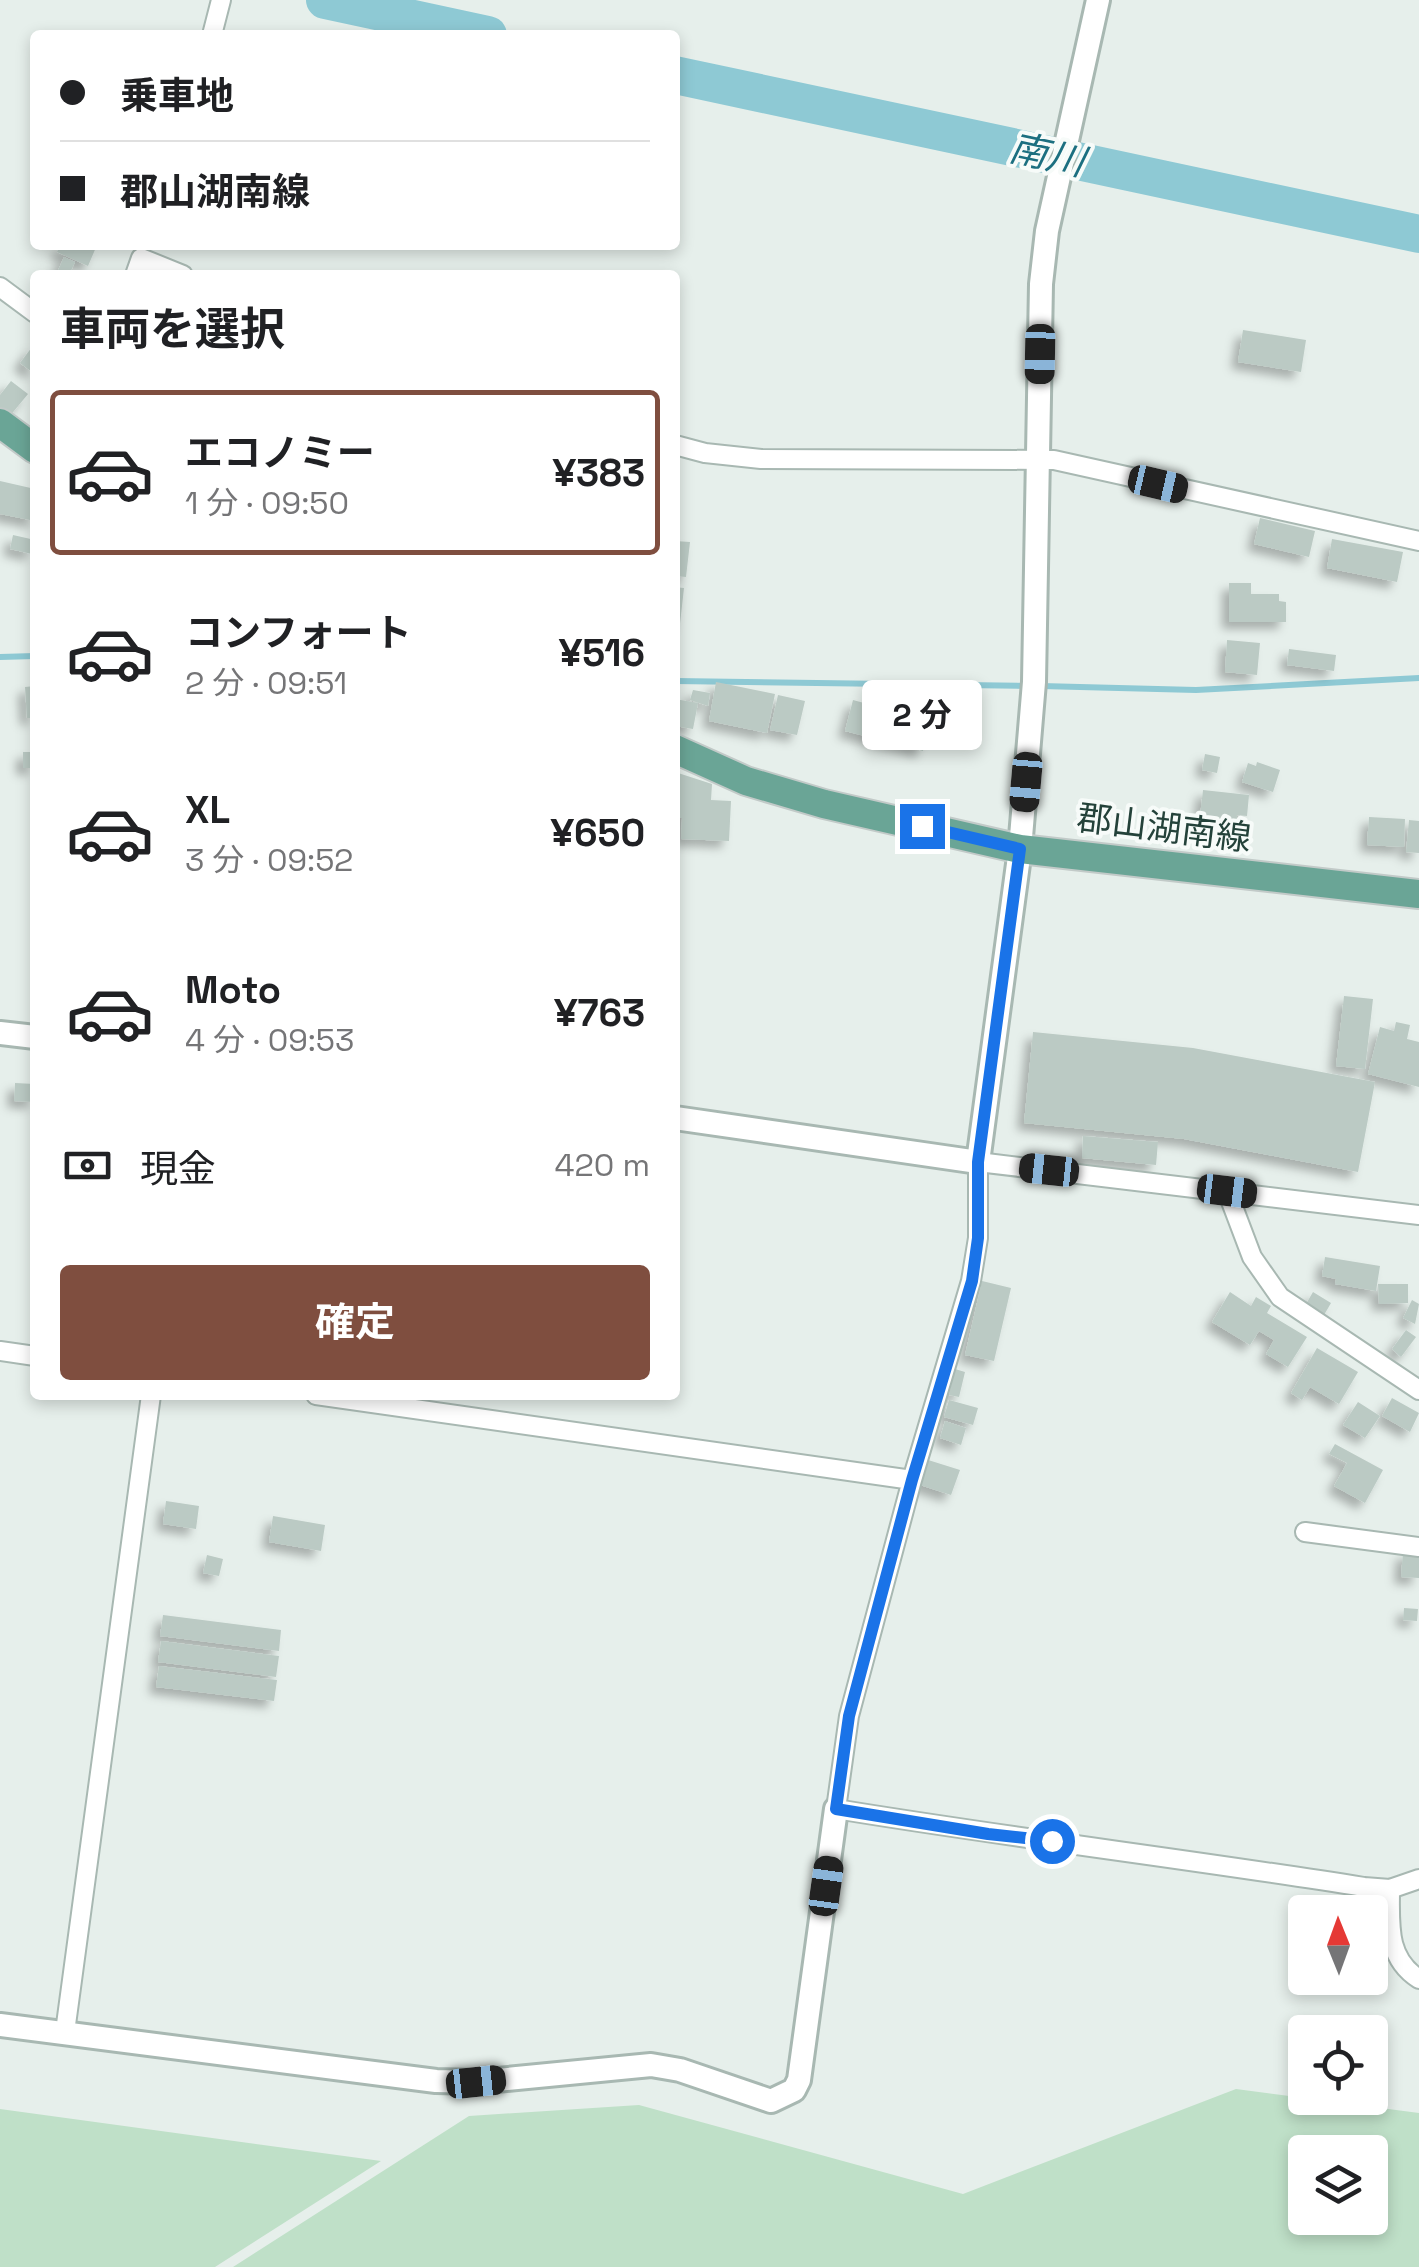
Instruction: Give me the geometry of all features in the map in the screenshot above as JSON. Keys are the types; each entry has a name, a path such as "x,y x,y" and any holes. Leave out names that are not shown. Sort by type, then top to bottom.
{"main road":[{"path":"0,423 30,445"},
{"name":"郡山湖南線","path":"680,750 746,781 824,804 1020,849 1419,894"}],"street":[{"path":"213,30 221,0"},
{"path":"0,2025 436,2081 476,2082 651,2065 680,2070 771,2100 794,2090 799,2080 849,1716 912,1480 972,1281 978,1238 978,1162 1020,849 1034,682 1040,284 1058,179 1098,0"},
{"path":"140,259 170,270"},
{"path":"0,287 30,310"},
{"path":"680,447 761,459 1054,460 1419,542"},
{"path":"0,1033 30,1036"},
{"path":"680,1119 978,1162 1419,1215"},
{"path":"1227,1191 1252,1257 1280,1297 1419,1390"},
{"path":"0,1351 30,1355"},
{"path":"65,2032 150,1400"},
{"path":"351,1400 912,1480"},
{"path":"1305,1532 1419,1547"},
{"path":"836,1809 988,1834 1390,1888 1419,1879"},
{"path":"1390,1888 1391,1947 1419,1980"}],"green space":[{"path":"1236,2089 1288,2096 1288,2115 1388,2115 1388,2109 1419,2113 1419,2267 233,2267 469,2116 639,2105 963,2194"},
{"path":"0,2109 381,2161 215,2267 0,2267"}],"building":[{"path":"58,250 95,250 88,266"},
{"path":"64,257 75,262 71,270 58,270"},
{"path":"1243,330 1306,340 1301,372 1238,362"},
{"path":"30,350 30,370 20,363"},
{"path":"11,381 28,394 9,417 0,410 0,395"},
{"path":"0,481 30,488 30,520 0,514"},
{"path":"1260,518 1315,531 1309,557 1254,544"},
{"path":"13,535 30,539 30,554 10,549"},
{"path":"1332,539 1403,552 1397,582 1327,568"},
{"path":"680,541 690,542 686,577 680,576"},
{"path":"1229,583 1251,583 1251,594 1279,594 1279,601 1286,602 1286,622 1229,622"},
{"path":"680,588 684,588 680,624"},
{"path":"1227,640 1260,643 1257,675 1225,672"},
{"path":"1289,649 1336,655 1334,671 1287,665"},
{"path":"716,682 775,694 767,733 709,721"},
{"path":"30,686 30,718 27,718 25,687"},
{"path":"693,690 710,693 708,706 690,700"},
{"path":"778,695 805,701 797,735 770,730"},
{"path":"680,700 698,703 693,729 680,727"},
{"path":"853,700 930,721 923,751 845,731"},
{"path":"23,752 30,752 30,768 23,768"},
{"path":"1205,754 1220,757 1217,773 1202,770"},
{"path":"1257,762 1280,770 1273,792 1242,782 1248,763 1256,766"},
{"path":"680,774 712,784 711,800 731,801 729,841 681,839"},
{"path":"1203,790 1249,795 1247,816 1237,815 1236,829 1199,825"},
{"path":"1369,817 1405,819 1404,847 1367,845"},
{"path":"1409,820 1419,821 1419,853 1406,852"},
{"path":"1344,996 1373,999 1365,1069 1336,1066"},
{"path":"1396,1022 1410,1025 1407,1039 1419,1042 1419,1087 1368,1074 1380,1027 1394,1031"},
{"path":"1033,1032 1193,1048 1375,1082 1358,1172 1184,1139 1024,1123"},
{"path":"15,1083 30,1084 30,1102 14,1101"},
{"path":"1083,1136 1158,1142 1156,1165 1082,1158"},
{"path":"1325,1257 1380,1266 1376,1291 1335,1284 1336,1279 1322,1276"},
{"path":"982,1281 1011,1288 994,1361 965,1355"},
{"path":"1378,1284 1408,1284 1408,1303 1379,1304"},
{"path":"1230,1292 1251,1306 1256,1297 1271,1306 1267,1313 1307,1337 1288,1367 1266,1354 1274,1340 1259,1331 1250,1345 1212,1322"},
{"path":"1313,1292 1331,1303 1324,1315 1306,1304"},
{"path":"1412,1300 1419,1304 1415,1324 1403,1318"},
{"path":"1406,1330 1416,1337 1401,1357 1392,1349"},
{"path":"1317,1348 1358,1372 1339,1404 1310,1387 1302,1400 1291,1393"},
{"path":"955,1369 965,1372 959,1397 949,1395"},
{"path":"1392,1398 1419,1413 1410,1432 1382,1416"},
{"path":"949,1400 978,1408 973,1425 944,1417"},
{"path":"1358,1402 1380,1416 1365,1438 1343,1425"},
{"path":"945,1421 966,1428 961,1445 940,1438"},
{"path":"1335,1444 1383,1470 1365,1503 1334,1486 1347,1463 1329,1454"},
{"path":"925,1459 960,1470 951,1495 917,1484"},
{"path":"166,1501 199,1506 196,1529 163,1524"},
{"path":"273,1516 325,1525 321,1551 269,1542"},
{"path":"1403,1552 1419,1554 1419,1578 1401,1577"},
{"path":"207,1555 223,1559 219,1576 203,1573"},
{"path":"1404,1608 1418,1609 1417,1621 1403,1620"},
{"path":"163,1615 281,1630 279,1651 160,1636"},
{"path":"161,1641 279,1656 276,1677 158,1662"},
{"path":"159,1666 277,1680 274,1701 156,1687"}],"waterway":[{"name":"南川","path":"325,0 465,30"},
{"name":"南川","path":"680,76 1419,234"},
{"path":"0,657 30,656"},
{"path":"1041,686 1196,690 1419,678"},
{"path":"680,681 1029,686"}],"route":[{"path":"922,826 1020,849 978,1162 978,1238 972,1281 912,1480 849,1716 836,1809 1052,1841"}]}
